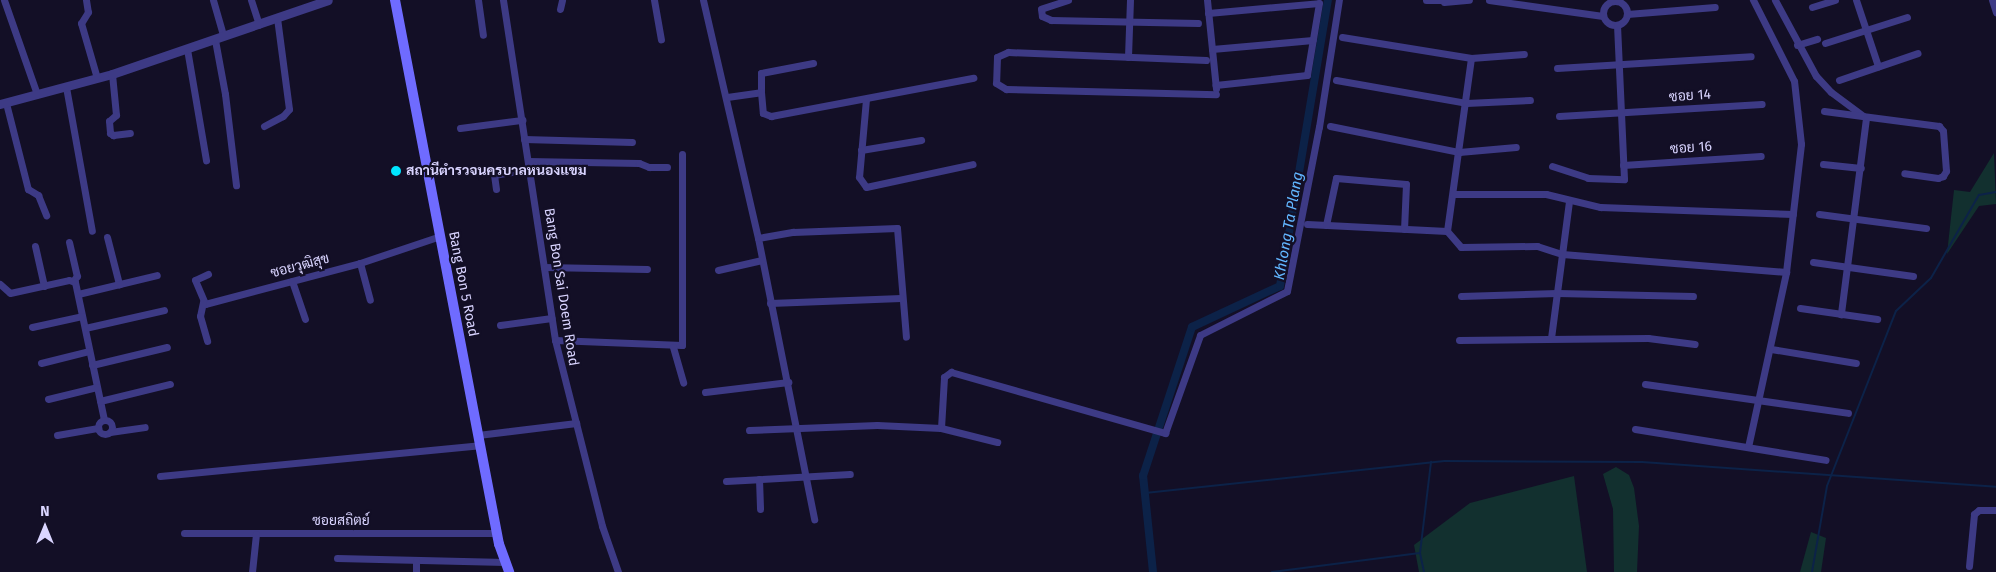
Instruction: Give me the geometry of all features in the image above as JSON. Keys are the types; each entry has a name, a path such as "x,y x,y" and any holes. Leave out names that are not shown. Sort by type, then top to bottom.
{"main road":[{"name":"Bang Bon 5 Road","path":"395,0 505,569"}],"street":[{"path":"4,0 37,94"},
{"path":"86,0 88,12 81,23 97,78"},
{"path":"213,0 236,185"},
{"path":"251,0 259,25"},
{"path":"46,215 38,195 28,189 3,104 112,74 328,0"},
{"path":"478,0 483,34"},
{"name":"Bang Bon Sai Doem Road","path":"503,0 555,340 602,526 618,572"},
{"path":"560,9 562,0"},
{"path":"654,0 661,40"},
{"path":"703,0 758,238 770,303 798,428 814,519"},
{"path":"1068,0 1042,9 1042,16 1051,20 1198,23"},
{"path":"1128,57 1130,0"},
{"path":"1206,60 1002,53 996,61 996,82 1006,89 1217,95 1207,0"},
{"path":"941,428 944,377 951,372 1159,433 1200,335 1287,291 1319,127 1339,0"},
{"path":"1426,0 1468,0"},
{"path":"1489,0 1603,16"},
{"path":"1617,25 1607,22 1603,16 1603,7 1614,0 1625,6 1627,14"},
{"path":"1748,447 1771,350 1786,272 1801,144 1794,81 1753,0"},
{"path":"1775,0 1797,45 1816,76 1832,92 1866,118"},
{"path":"1812,7 1835,0"},
{"path":"1856,0 1878,66"},
{"path":"1992,0 1996,12"},
{"path":"1208,13 1319,1 1308,73 1304,77 1216,86"},
{"path":"1552,166 1588,178 1624,179 1617,25 1627,14 1715,7"},
{"path":"1825,43 1907,17"},
{"path":"264,126 283,116 289,109 277,18"},
{"path":"1342,37 1471,58 1524,54"},
{"path":"1797,45 1818,38"},
{"path":"1212,49 1313,40"},
{"path":"187,49 206,160"},
{"path":"1839,80 1918,52"},
{"path":"1557,68 1618,66 1750,56"},
{"path":"1447,231 1471,58"},
{"path":"813,63 764,71 760,75 763,113 771,116 973,78"},
{"path":"112,74 116,114 109,121 110,133 113,136 130,133"},
{"path":"1336,80 1466,103 1530,100"},
{"path":"66,87 92,231"},
{"path":"726,97 761,92"},
{"path":"866,99 859,177 866,186 973,164"},
{"name":"ซอย 14","path":"1559,116 1620,114 1762,104"},
{"path":"1824,111 1866,118 1933,124 1943,131 1946,171 1943,176 1938,178 1904,173"},
{"path":"1841,314 1866,118"},
{"path":"460,128 522,120"},
{"path":"1330,126 1459,152 1516,147"},
{"path":"524,138 632,142"},
{"path":"862,150 920,140"},
{"path":"555,340 673,347 679,347 683,342 682,154"},
{"name":"ซอย 16","path":"1623,165 1761,156"},
{"path":"496,189 494,175 528,165 639,163 649,167 667,167"},
{"path":"1823,164 1861,168"},
{"path":"1326,225 1336,178 1406,184 1404,229"},
{"path":"1453,194 1546,194 1600,207 1793,214"},
{"path":"1551,338 1569,201"},
{"path":"1819,214 1926,228"},
{"path":"1307,224 1447,231 1461,247 1537,246 1562,254 1786,272"},
{"path":"758,238 794,232 897,228 901,298 906,337"},
{"name":"ซอยวุฒิสุข","path":"203,302 210,303 360,263 440,236"},
{"path":"107,237 119,284"},
{"path":"0,284 10,293 73,281 77,276 69,242"},
{"path":"34,246 44,286"},
{"path":"718,270 762,260"},
{"path":"1813,262 1913,276"},
{"path":"360,263 370,300"},
{"path":"544,267 647,269"},
{"path":"208,274 195,280 203,302 200,316 208,342"},
{"path":"78,294 157,275"},
{"path":"58,436 98,428 104,420 78,294 73,281"},
{"path":"292,281 305,319"},
{"path":"1461,296 1557,293 1694,296"},
{"path":"770,303 901,298"},
{"path":"1800,308 1877,319"},
{"path":"85,328 164,310"},
{"path":"32,327 82,316"},
{"path":"500,325 552,318"},
{"path":"1459,340 1648,338 1695,344"},
{"path":"92,365 167,347"},
{"path":"673,347 683,383"},
{"path":"1771,350 1856,363"},
{"path":"41,363 89,351"},
{"path":"705,392 788,382"},
{"path":"100,401 170,384"},
{"path":"1645,384 1848,413"},
{"path":"48,399 97,387"},
{"path":"104,420 112,423 110,432"},
{"path":"160,476 479,440 576,423"},
{"path":"749,430 877,425 941,428 998,442"},
{"path":"98,428 103,434 146,427"},
{"path":"1635,429 1826,460"},
{"path":"726,481 850,474"},
{"path":"759,479 760,509"},
{"path":"1969,566 1974,514 1979,510 1996,510"},
{"name":"ซอยสถิตย์","path":"184,533 497,533"},
{"path":"252,572 256,534"},
{"path":"337,558 416,561 505,569"},
{"path":"416,561 416,572"}],"green space":[{"path":"1994,153 1996,204 1979,206 1947,254 1954,190 1970,192"},
{"path":"1616,467 1629,475 1634,488 1639,526 1637,572 1614,572 1613,509 1603,474"},
{"path":"1574,476 1587,572 1419,572 1414,545 1470,503"},
{"path":"1811,532 1826,538 1821,572 1800,572"}],"waterway":[{"name":"Khlong Ta Plang","path":"1153,572 1143,476 1192,327 1280,286 1328,0"},
{"path":"1812,572 1827,486 1896,311 1931,278 1979,195 1996,192"},
{"path":"1145,493 1444,461 1642,462 1996,487"},
{"path":"1424,572 1420,553 1431,462"},
{"path":"1272,572 1420,553"}],"place":[{"name":"สถานีตำรวจนครบาลหนองแขม","path":"396,171"}]}
